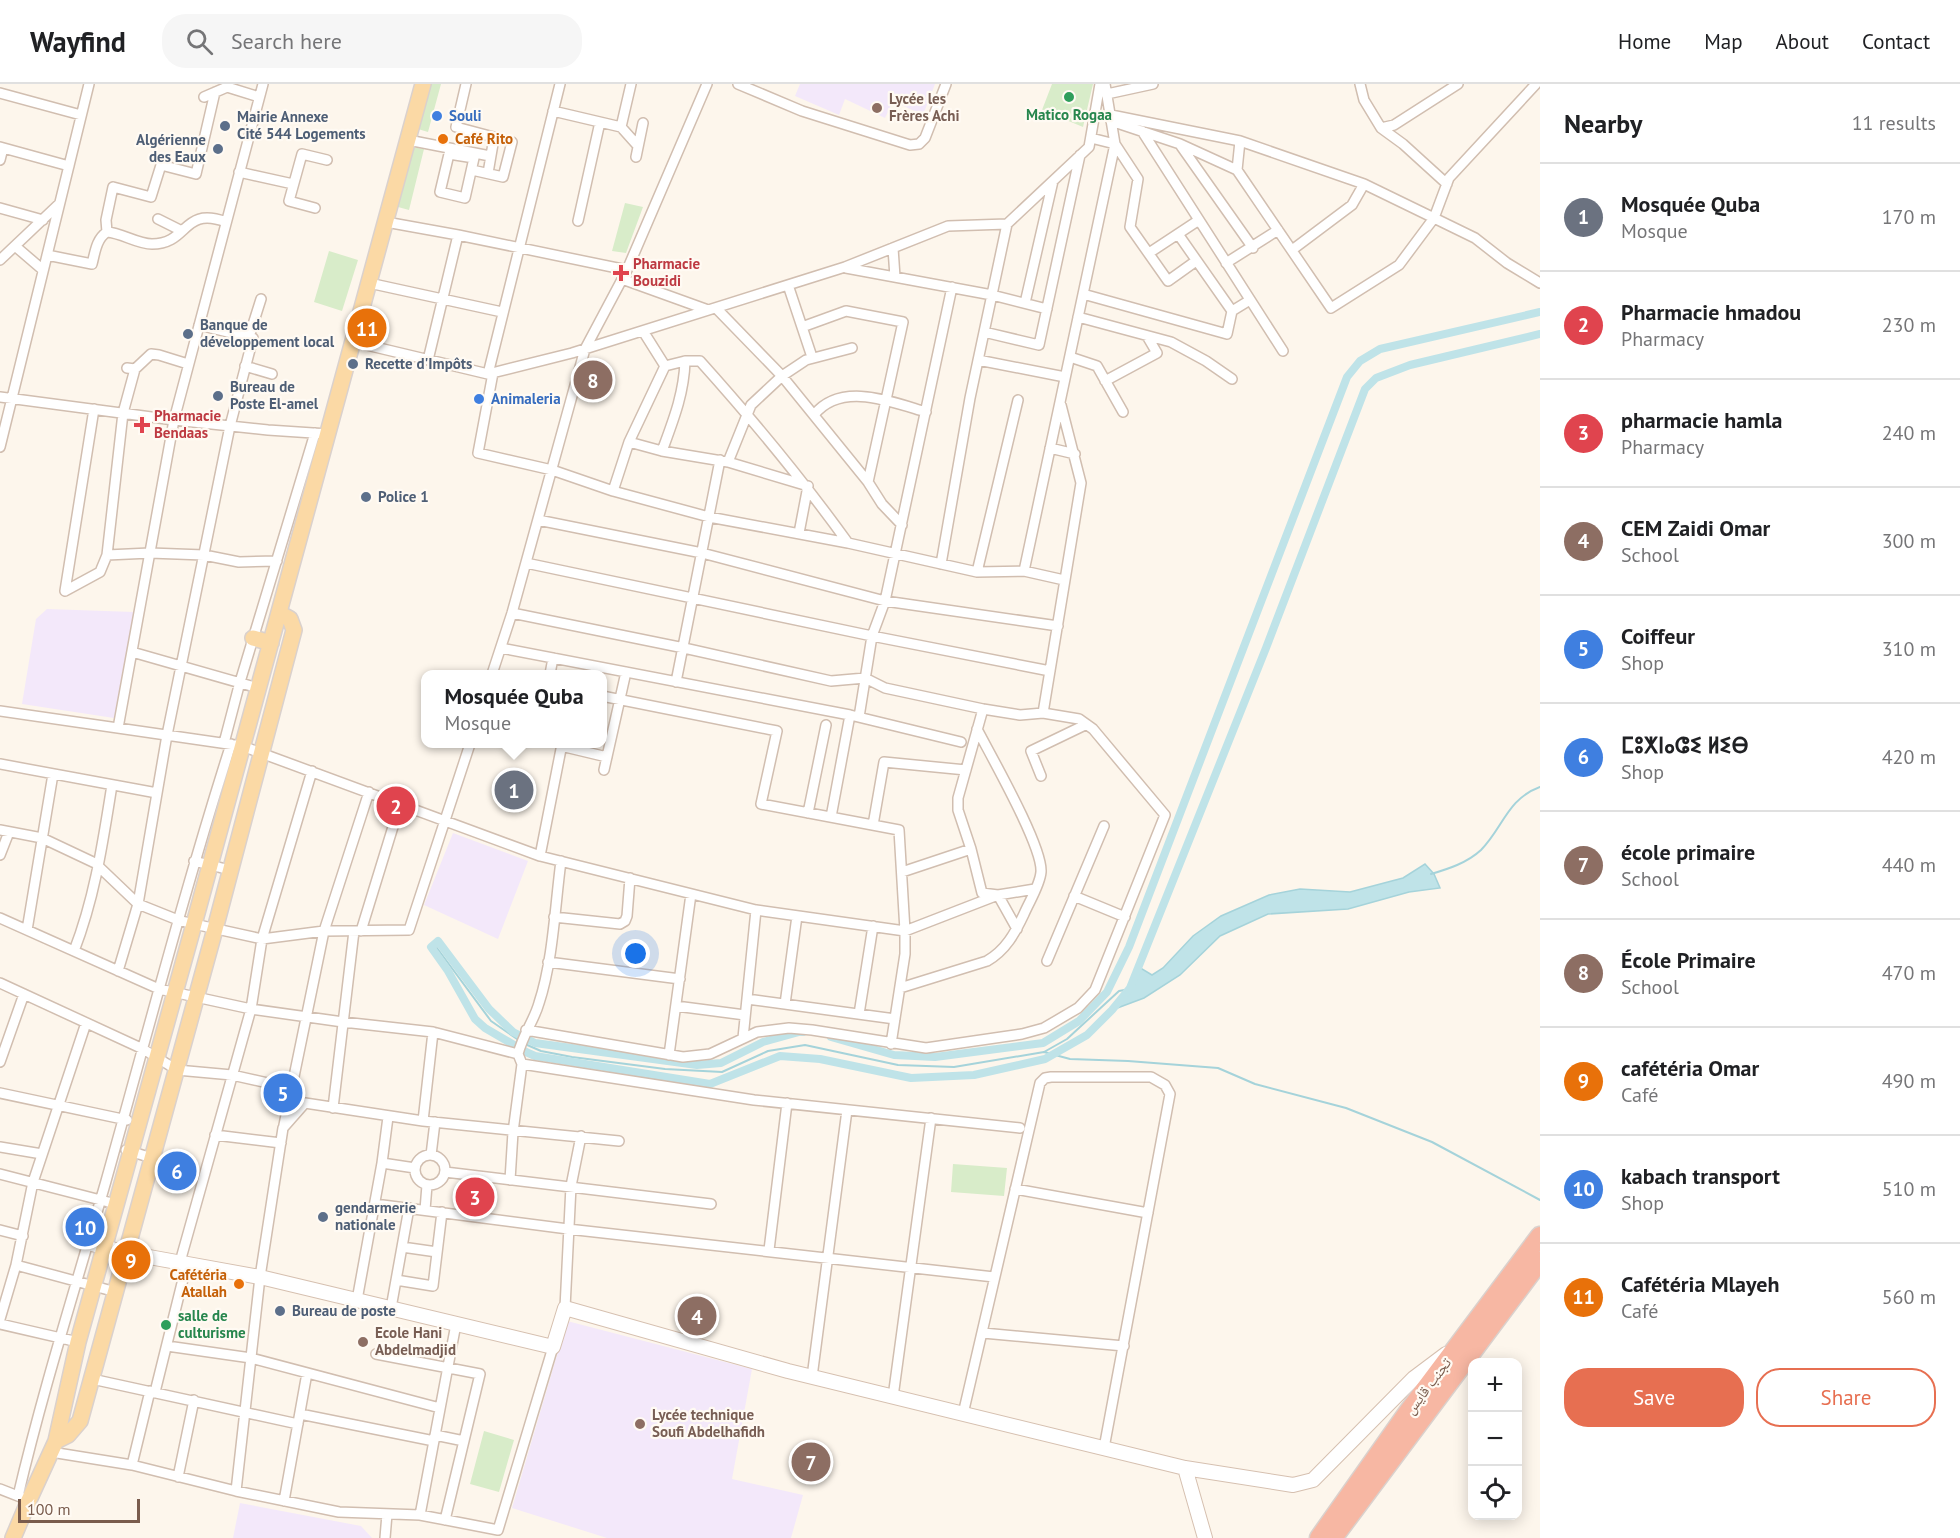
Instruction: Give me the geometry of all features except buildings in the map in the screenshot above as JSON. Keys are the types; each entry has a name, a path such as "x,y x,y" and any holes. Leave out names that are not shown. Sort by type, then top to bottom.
{"highway":[{"name":"تجنب قايس","path":"1319,1538 1360,1478 1540,1236"},
{"name":"تجنب قايس","path":"1334,1538 1540,1261"}],"main road":[{"path":"13,1538 23,1498 54,1446 78,1342 210,864 212,826 232,744 258,688 279,613 301,507 322,433 354,342 423,84"},
{"path":"54,1446 80,1421 177,1070 294,630 290,619 279,613"},
{"path":"253,638 271,643"},
{"path":"69,1381 91,1382"}],"street":[{"path":"0,447 89,84"},
{"path":"118,728 174,420 263,84"},
{"path":"466,84 456,127 512,141 503,177 472,170"},
{"path":"560,84 502,312 478,453 552,470 613,491 709,517 848,543 977,572 1024,571 1064,580"},
{"path":"621,127 631,84"},
{"path":"494,670 512,613 585,349 624,275 707,84"},
{"path":"738,84 802,111 910,145 919,144 925,138 946,84"},
{"path":"941,564 978,360 1007,224 1089,147 1100,84"},
{"path":"1024,571 1115,144 1106,89 1153,84"},
{"path":"1360,84 1364,100 1382,128 1447,184"},
{"path":"1382,128 1394,125 1458,84"},
{"path":"1111,118 1180,144 1237,170 1331,308 1399,264 1434,218 1449,178 1536,84"},
{"path":"204,97 227,87 259,97"},
{"path":"107,232 106,220 113,187 151,197 161,165 196,174 215,92"},
{"path":"0,93 81,116"},
{"path":"553,111 621,127 638,146"},
{"path":"1111,118 1240,141 1364,184 1475,238 1506,262 1540,283"},
{"path":"578,221 600,122"},
{"path":"636,157 643,123"},
{"path":"1142,131 1283,351"},
{"path":"488,173 494,138"},
{"path":"1091,138 1115,144 1138,179 1130,227 1168,281 1196,261"},
{"path":"408,140 490,156"},
{"path":"1237,170 1240,141"},
{"path":"1180,144 1253,248"},
{"path":"0,160 2,147 69,166"},
{"path":"315,208 289,201 293,184 302,154 327,160"},
{"path":"449,154 474,158 472,170 465,198 440,192 449,154"},
{"path":"984,332 1039,345 1080,155"},
{"path":"239,172 293,184"},
{"path":"1025,303 1053,181"},
{"path":"1292,250 1352,206 1364,184"},
{"path":"0,260 59,204"},
{"path":"0,208 43,220"},
{"path":"47,255 92,264 97,244 102,235 107,232 151,244 176,238 198,218 206,217 226,222"},
{"path":"158,219 182,231"},
{"path":"1149,253 1199,220"},
{"path":"386,222 518,247 624,275 712,309 782,376 868,482 882,504 902,525"},
{"path":"354,342 490,374 585,349 845,267 948,226 1007,224"},
{"path":"1226,263 1253,248 1278,230"},
{"path":"1178,234 1232,311"},
{"path":"428,360 458,235"},
{"path":"15,246 43,270"},
{"path":"893,248 895,277"},
{"path":"845,267 992,295 1047,309"},
{"path":"369,283 502,312"},
{"path":"788,285 812,357"},
{"path":"831,817 865,678 872,636 885,601 952,287"},
{"path":"1083,294 1227,334 1232,311 1250,300"},
{"path":"249,337 261,299"},
{"path":"802,327 846,311 903,322 868,482"},
{"path":"1078,317 1171,342 1206,361 1232,379"},
{"path":"118,970 138,904 167,735 230,426 253,338 199,325"},
{"path":"643,331 665,366"},
{"path":"1105,381 1157,352 1148,336"},
{"path":"676,682 709,517 724,461 752,405 782,376 812,357 852,348"},
{"path":"94,410 64,591 100,572 107,555 123,413 131,368 151,354 159,354 188,364"},
{"path":"1070,357 1097,366 1123,412"},
{"path":"978,360 1065,377"},
{"path":"665,366 685,361 700,361 808,486 848,543"},
{"path":"662,451 681,399 685,361"},
{"path":"245,366 272,374"},
{"path":"613,491 629,442 665,366"},
{"path":"814,415 821,406 850,395 886,401 926,412"},
{"path":"0,397 174,420 322,433"},
{"path":"977,572 1018,400"},
{"path":"1044,713 1081,483 1060,402"},
{"path":"629,442 662,451 724,461 808,486"},
{"path":"1050,448 1074,454"},
{"path":"799,533 808,486"},
{"path":"232,744 240,682 277,561 301,507"},
{"path":"538,520 702,553 885,601 1058,626"},
{"path":"107,555 150,553 204,555 239,562 277,561"},
{"path":"526,563 1050,671"},
{"path":"512,613 831,681 865,678 885,688 983,709 1020,715 1044,713 1079,719 1093,729 1165,815 1095,990 1078,1008 1044,1028 965,1044 926,1048 789,1028 758,1032 710,1054 683,1057 524,1033"},
{"path":"501,648 854,716 961,742"},
{"path":"132,652 258,688"},
{"path":"551,670 553,658"},
{"path":"604,770 626,672"},
{"path":"607,697 777,731 761,804 900,830 905,954 891,1044"},
{"path":"983,709 957,803 982,893 998,895"},
{"path":"0,711 232,744 261,752 540,856 756,910 905,931 998,895 1035,889"},
{"path":"808,813 826,725"},
{"path":"1041,776 1031,751 1085,725"},
{"path":"900,988 987,961 1003,950 1017,929 1041,874 1041,859 977,729"},
{"path":"0,855 4,831 42,838 99,866 138,904 178,920 262,939 324,931 410,930 469,748"},
{"path":"540,856 560,748"},
{"path":"572,748 607,757"},
{"path":"873,825 884,762 966,770"},
{"path":"0,764 157,793"},
{"path":"132,1465 167,1346 184,1262 215,1136 251,1009 262,939 312,771"},
{"path":"27,930 53,774"},
{"path":"74,951 85,924 99,866 111,785"},
{"path":"236,1491 260,1277 290,1088 324,931 369,792"},
{"path":"333,1108 343,1022 358,931 400,804"},
{"path":"0,1489 23,1498 35,1424 101,1200 194,861 212,826"},
{"path":"1047,961 1104,826"},
{"path":"902,872 971,849"},
{"path":"194,861 230,870"},
{"path":"510,1180 513,1132 522,1064 519,1051 524,1033 539,1004 548,962 561,861"},
{"path":"554,917 620,924 627,916 630,879"},
{"path":"669,1055 691,894"},
{"path":"998,895 1017,929"},
{"path":"1074,896 1125,917"},
{"path":"743,1038 756,910"},
{"path":"785,1004 797,916"},
{"path":"0,918 159,989 251,1009 433,1032 519,1051"},
{"path":"859,1014 873,926"},
{"path":"548,962 680,979"},
{"path":"0,983 143,1049 177,1070 232,1075 290,1088"},
{"path":"0,1062 24,994"},
{"path":"747,999 895,1019"},
{"path":"676,1006 745,1014"},
{"path":"0,1319 23,1236 33,1182 86,1023"},
{"path":"423,1121 433,1032"},
{"path":"522,1064 787,1103 1020,1128"},
{"path":"963,1414 1040,1083 1045,1078 1151,1077 1166,1085 1170,1094 1104,1448"},
{"path":"0,1093 138,1123"},
{"path":"283,1128 305,1103 388,1117 513,1132 619,1141"},
{"path":"769,1250 787,1103"},
{"path":"813,1377 847,1110"},
{"path":"357,1300 388,1117"},
{"path":"893,1397 932,1118"},
{"path":"431,1155 435,1122"},
{"path":"215,1136 281,1143"},
{"path":"54,1446 236,1491 339,1512 420,1515 498,1530 564,1308 571,1186 581,1137"},
{"path":"0,1146 42,1154"},
{"path":"115,1148 152,1158"},
{"path":"431,1155 441,1160 445,1172 439,1182 427,1185 417,1178 415,1168 421,1157 431,1155"},
{"path":"382,1163 415,1168"},
{"path":"445,1172 711,1204"},
{"path":"0,1174 116,1204"},
{"path":"425,1210 427,1185"},
{"path":"1015,1189 1148,1213"},
{"path":"375,1204 568,1229 994,1277"},
{"path":"391,1308 409,1208"},
{"path":"396,1280 433,1286 442,1212"},
{"path":"0,1230 23,1236"},
{"path":"88,1243 127,1253 260,1277 553,1347"},
{"path":"402,1247 437,1252"},
{"path":"16,1265 116,1292"},
{"path":"564,1308 813,1377 1185,1468 1293,1485 1313,1480 1414,1378 1459,1344"},
{"path":"0,1324 78,1342"},
{"path":"420,1515 456,1324"},
{"path":"983,1333 1124,1346"},
{"path":"167,1346 251,1358 440,1408"},
{"path":"376,1354 480,1374 445,1520"},
{"path":"284,1501 307,1373"},
{"path":"91,1382 153,1391 245,1411 464,1441"},
{"path":"178,1477 194,1400"},
{"path":"1185,1468 1205,1538"},
{"path":"385,1538 387,1514"}],"shaded area":[{"name":"Lycée les Frères Achi","path":"800,84 935,84 923,115 893,101 885,118 845,99 839,115 795,96"},
{"path":"47,609 134,612 114,718 22,704 36,619"},
{"path":"453,833 528,861 498,939 424,905"},
{"name":"Lycée technique Soufi Abdelhafidh","path":"567,1321 752,1369 732,1479 803,1495 791,1538 607,1538 512,1508"},
{"path":"240,1503 361,1526 372,1538 233,1538"}],"green space":[{"path":"429,84 441,84 428,132 418,129"},
{"name":"Matico Rogaa","path":"1052,84 1093,84 1083,127 1042,110"},
{"path":"411,147 424,149 409,210 398,207"},
{"path":"625,203 643,207 626,253 612,251"},
{"path":"329,251 358,260 342,311 314,302"},
{"path":"953,1164 1007,1168 1004,1196 951,1192"},
{"path":"484,1431 514,1440 499,1492 470,1484"}],"water":[{"path":"1425,864 1434,874 1440,888 1409,892 1348,909 1268,914 1220,936 1180,975 1144,998 1112,1010 1130,988 1139,967 1152,975 1163,968 1193,936 1221,916 1269,895 1300,889 1350,892 1403,878"}],"waterway":[{"path":"831,1037 894,1055 935,1057 1043,1043 1079,1021 1107,992 1129,947 1347,377 1360,361 1380,349 1540,312"},
{"path":"803,1032 763,1042 721,1063 697,1065 535,1043 513,1032 489,1009 438,941 431,947 448,971 475,1019 485,1028 535,1056 710,1084 780,1056 820,1059 911,1078 974,1075 1045,1059 1087,1035 1130,988 1266,648 1365,389 1376,378 1410,365 1540,334"},
{"path":"1431,874 1457,865 1476,855 1513,806 1529,792 1540,787"},
{"path":"437,948 491,1021 520,1041"},
{"path":"525,1044 541,1051 572,1057 665,1069 722,1072 768,1051 805,1045 898,1065 954,1067 1044,1052 1067,1039 1119,991 1130,989"},
{"path":"1044,1052 1070,1059 1218,1068 1255,1084 1346,1108 1432,1142 1540,1200"}],"place":[{"name":"Matico Rogaa","path":"1069,97"},
{"name":"Lycée les Frères Achi","path":"877,108"},
{"name":"Souli","path":"437,116"},
{"name":"Mairie Annexe Cité 544 Logements","path":"225,126"},
{"name":"Café Rito","path":"443,139"},
{"name":"Algérienne des Eaux","path":"218,149"},
{"name":"Pharmacie Bouzidi","path":"621,273"},
{"name":"Cafétéria Mlayeh","path":"367,328"},
{"name":"Banque de développement local","path":"188,334"},
{"name":"Recette d'Impôts","path":"353,364"},
{"name":"École Primaire","path":"593,380"},
{"name":"Bureau de Poste El-amel","path":"218,396"},
{"name":"Animaleria","path":"479,399"},
{"name":"Pharmacie Bendaas","path":"142,425"},
{"name":"Police 1","path":"366,497"},
{"name":"Mosquée Quba","path":"514,790"},
{"name":"Pharmacie hmadou","path":"396,806"},
{"name":"Coiffeur","path":"283,1093"},
{"name":"ⵎⵓⵅⵏⴰⵛⵉ ⵍⵉⴱ","path":"177,1171"},
{"name":"pharmacie hamla","path":"475,1197"},
{"name":"gendarmerie nationale","path":"323,1217"},
{"name":"kabach transport","path":"85,1227"},
{"name":"cafétéria Omar","path":"131,1260"},
{"name":"Cafétéria Atallah","path":"239,1284"},
{"name":"Bureau de poste","path":"280,1311"},
{"name":"CEM Zaidi Omar","path":"697,1316"},
{"name":"salle de culturisme","path":"166,1325"},
{"name":"Ecole Hani Abdelmadjid","path":"363,1342"},
{"name":"Lycée technique Soufi Abdelhafidh","path":"640,1424"},
{"name":"école primaire","path":"811,1462"}]}
